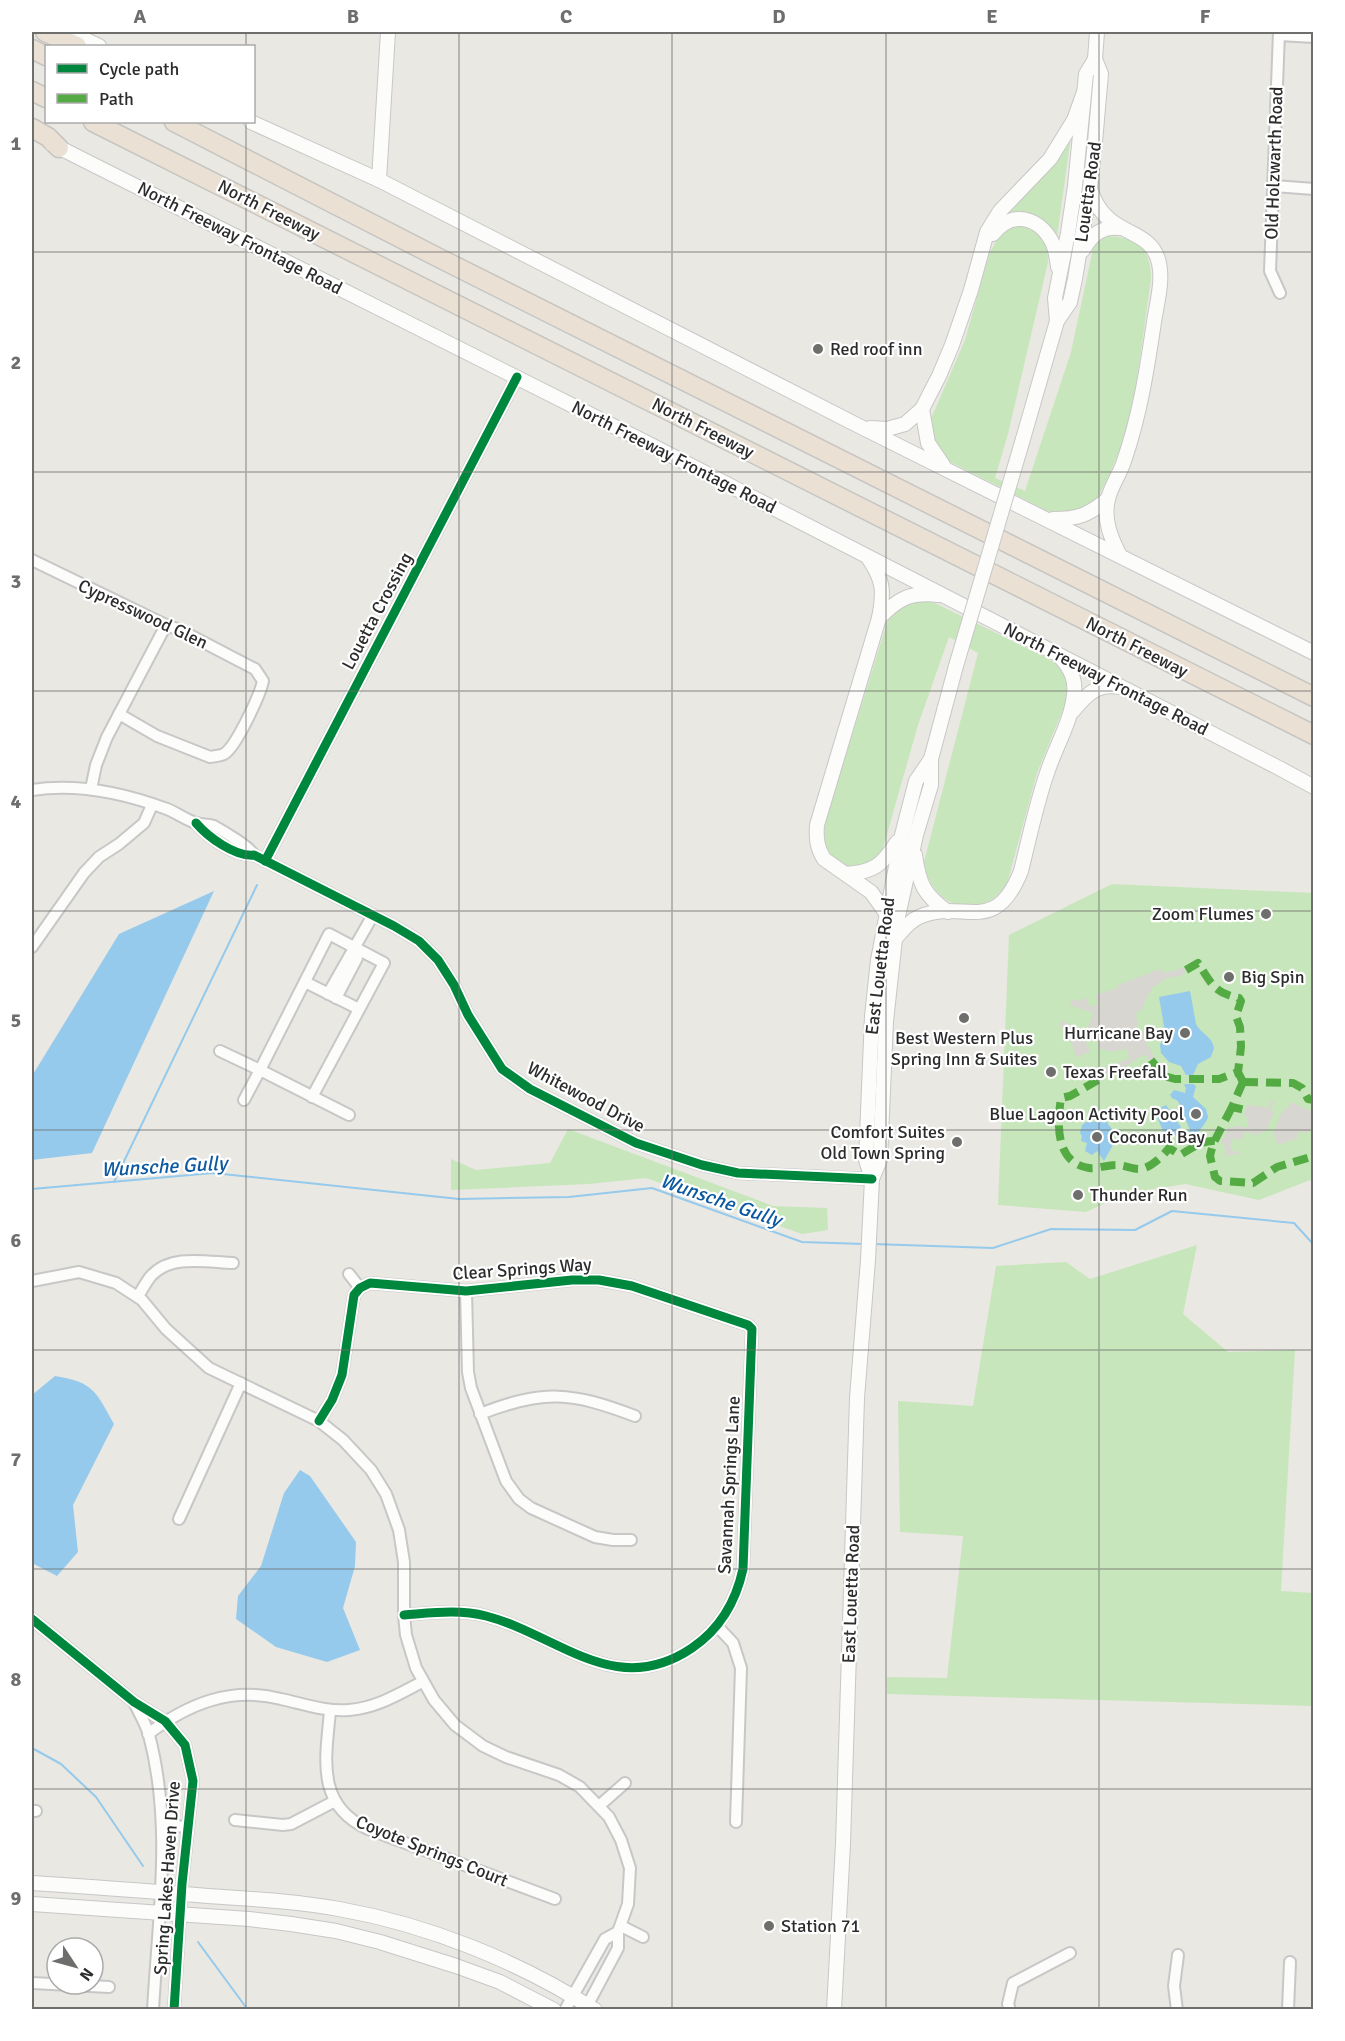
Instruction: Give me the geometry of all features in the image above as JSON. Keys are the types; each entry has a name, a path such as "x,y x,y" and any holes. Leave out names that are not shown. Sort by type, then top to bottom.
{"highway":[{"path":"45,32 75,45"},
{"name":"North Freeway","path":"95,123 1314,735"},
{"name":"North Freeway","path":"176,123 441,259 1314,697"},
{"path":"32,128 48,137 59,148"}],"main road":[{"path":"69,32 97,45"},
{"path":"379,180 388,32"},
{"name":"Louetta Road","path":"1023,439 1057,321 1070,302 1079,257 1090,188 1101,74 1095,59 1097,32"},
{"name":"Louetta Road","path":"1057,321 1054,298 1075,186 1086,74 1095,59"},
{"path":"864,428 887,429 905,424 922,409 952,345 971,290 987,232 1000,211 1040,172 1059,146 1074,120 1084,92"},
{"path":"253,123 379,180 864,428 1314,653"},
{"name":"North Freeway Frontage Road","path":"32,134 518,377 1055,652 1314,788"},
{"path":"1090,188 1096,205 1102,212 1121,228 1149,242 1159,262 1159,286 1137,419 1124,463 1108,499 1108,527 1120,556"},
{"path":"981,254 994,231 1005,221 1017,218 1029,220 1040,226 1054,246 1059,275"},
{"path":"1079,257 1090,238 1098,231 1106,228 1121,228"},
{"path":"922,409 928,443 946,468"},
{"name":"East Louetta Road","path":"872,1179 880,1160 883,1063 895,939 914,846 931,785 931,759 1023,439"},
{"path":"1049,519 1084,516 1108,499"},
{"path":"868,557 878,572 883,586 879,618 817,825 816,838 819,851 832,866 871,892 886,913"},
{"path":"879,618 894,603 909,596 926,594 944,596"},
{"path":"895,939 917,917 932,912 984,912 1001,903 1015,886 1046,774 1074,697 1074,683 1069,667 1055,652"},
{"path":"1068,717 1083,698 1095,689 1107,685 1122,687"},
{"name":"East Louetta Road","path":"834,2010 843,1844 857,1398 871,1207 872,1179 866,1160 874,992 886,913 902,835 916,781 931,759"},
{"path":"846,874 874,869 885,861 902,835"},
{"path":"914,846 918,877 924,890 935,903 948,912"},
{"path":"874,992 887,1009"},
{"path":"32,1883 282,1901 369,1915 459,1942 520,1968 573,1996 589,2008"},
{"path":"32,1904 180,1913 291,1923 420,1953 500,1982 554,2010"}],"street":[{"path":"1279,33 1314,37"},
{"name":"Old Holzwarth Road","path":"1279,33 1270,271 1280,293"},
{"path":"1274,186 1314,189"},
{"name":"Louetta Crossing","path":"265,861 518,377"},
{"name":"Cypresswood Glen","path":"32,560 180,630 255,669 263,681 261,692 233,745 225,753 210,757 157,736 119,714"},
{"path":"92,789 96,765 119,714 166,625"},
{"name":"Whitewood Drive","path":"32,790 66,787 92,789 152,805 196,823 213,826 224,839 251,849 254,855 419,941 438,960 502,1069 530,1089 636,1143 702,1165 738,1173 872,1179"},
{"path":"32,947 84,873 99,857 144,823 152,805"},
{"path":"332,996 349,955 373,915"},
{"path":"244,1100 329,934 384,963 356,1007 312,1096"},
{"path":"305,982 356,1007"},
{"path":"220,1051 349,1115"},
{"path":"138,1296 151,1276 163,1266 178,1262 233,1263"},
{"path":"32,1281 79,1272 116,1283 138,1296 166,1329 209,1368 319,1421 336,1433 378,1479 390,1502 402,1542 404,1615 408,1645 422,1682 444,1714 474,1741 506,1757 559,1774 580,1787 600,1805 613,1822 629,1864 628,1904 620,1929 618,1948 589,2008"},
{"path":"319,1421 332,1400 342,1375 352,1300 360,1288 349,1274"},
{"name":"Clear Springs Way","path":"360,1288 373,1282 466,1291 572,1280 616,1282 752,1328"},
{"path":"466,1291 468,1372 471,1388 510,1489 525,1505 595,1538 631,1540"},
{"name":"Savannah Springs Lane","path":"404,1615 458,1612 486,1616 589,1661 616,1667 648,1666 665,1662 699,1643 717,1626 734,1599 744,1562 752,1328"},
{"path":"179,1519 241,1383"},
{"path":"480,1414 525,1399 557,1396 591,1400 635,1416"},
{"path":"32,1619 134,1702"},
{"path":"717,1626 733,1643 741,1668 736,1822"},
{"path":"148,1734 165,1721 207,1700 236,1694 262,1694 330,1711 348,1711 390,1700 422,1682"},
{"name":"Spring Lakes Haven Drive","path":"134,1702 165,1721 185,1745 193,1781 181,1894 174,2010"},
{"name":"Spring Lakes Haven Drive","path":"134,1702 148,1734 162,1825 161,1891 153,2010"},
{"name":"Coyote Springs Court","path":"330,1711 326,1769 328,1785 335,1801 351,1819 368,1829 555,1899"},
{"path":"600,1805 626,1783"},
{"path":"235,1820 291,1824 335,1801"},
{"path":"162,1825 188,1827"},
{"path":"620,1929 643,1937"},
{"path":"565,2010 605,1939 620,1929"},
{"path":"1010,2010 1008,2004 1013,1983 1070,1953"},
{"path":"1176,2010 1174,1986 1178,1955"},
{"path":"594,1959 609,1966"},
{"path":"1288,2010 1290,1962"},
{"path":"32,1983 109,1987"},
{"path":"153,1996 175,1997"}],"green space":[{"path":"1071,136 1057,237 1037,219 1001,215"},
{"path":"1019,225 1033,229 1042,237 1047,248 1048,262 1008,434 995,478 1025,491 1071,352 1093,249 1099,240 1106,237 1129,240 1139,245 1144,251 1151,271 1134,401 1121,447 1093,506 1058,515 950,462 937,450 930,421 965,340 989,255 998,236"},
{"path":"922,599 937,604 1049,659 1062,672 1066,683 1066,702 1037,773 1007,884 998,895 986,903 975,906 964,906 945,898 931,882 924,862 978,653 949,637 918,725 883,848 873,859 863,865 852,867 842,864 833,857 827,847 824,834 826,819 887,623 902,606"},
{"path":"1112,884 1313,893 1313,1179 1259,1200 1185,1184 1124,1194 1086,1212 998,1205 1009,935"},
{"path":"568,1129 773,1206 827,1208 828,1230 802,1234 646,1178 589,1184 451,1190 451,1159 476,1170 550,1163"},
{"path":"1197,1245 1183,1314 1228,1352 1295,1350 1281,1591 1313,1593 1313,1706 887,1694 887,1677 947,1678 963,1536 900,1532 898,1401 973,1406 996,1266 1066,1262 1090,1279"}],"shaded area":[{"path":"1182,968 1186,971 1181,976 1167,978 1152,988 1143,1010 1139,1010 1136,1015 1138,1028 1144,1033 1155,1058 1149,1061 1146,1055 1139,1057 1120,1070 1102,1076 1100,1081 1097,1079 1097,1075 1091,1070 1109,1067 1111,1064 1129,1058 1127,1049 1109,1052 1099,1049 1098,1041 1093,1039 1086,1042 1090,1051 1077,1058 1066,1030 1059,1026 1062,1020 1085,1034 1094,1013 1070,1005 1072,999 1077,1001 1086,998 1090,1007 1098,1004 1095,995 1118,988 1118,985 1160,969 1165,973"},
{"path":"1271,1100 1275,1101 1271,1110 1274,1112 1266,1131 1255,1135 1246,1131 1241,1141 1236,1138 1232,1140 1230,1146 1231,1150 1241,1154 1224,1156 1227,1150 1221,1143 1228,1128 1238,1126 1248,1128 1248,1121 1244,1114 1246,1107 1252,1105 1269,1108"},
{"path":"1291,1102 1313,1112 1313,1130 1306,1133 1300,1132 1297,1134 1298,1138 1278,1145 1273,1133 1284,1108 1287,1110"}],"water":[{"path":"214,891 92,1153 32,1160 32,1076 119,934"},
{"name":"Hurricane Bay","path":"1190,991 1196,1024 1214,1048 1211,1057 1198,1064 1193,1075 1186,1075 1181,1066 1169,1062 1161,1053 1160,1045 1165,1032 1159,997"},
{"name":"Blue Lagoon Activity Pool","path":"1184,1085 1196,1086 1193,1097 1206,1109 1208,1117 1197,1133 1183,1145 1180,1142 1190,1130 1178,1101 1170,1095 1174,1090 1185,1093"},
{"path":"1166,1105 1181,1127 1173,1137 1165,1136 1158,1119 1158,1109"},
{"name":"Coconut Bay","path":"1106,1116 1112,1129 1112,1139 1115,1141 1104,1161 1097,1151 1092,1155 1085,1151 1087,1143 1081,1141 1080,1133 1082,1125 1086,1122 1094,1122"},
{"path":"55,1376 86,1385 98,1396 114,1424 73,1505 78,1552 57,1576 32,1563 32,1395"},
{"path":"300,1470 310,1476 356,1542 355,1566 343,1608 360,1650 327,1662 276,1647 236,1619 238,1596 261,1566 284,1493"}],"waterway":[{"path":"114,1182 257,885"},
{"name":"Wunsche Gully","path":"32,1189 213,1173 459,1199 569,1197 652,1188 802,1242 864,1244"},
{"name":"Wunsche Gully","path":"873,1244 993,1248 1051,1229 1135,1230 1172,1211 1294,1223 1314,1245"},
{"path":"32,1748 61,1764 96,1797 143,1866"},
{"path":"198,1942 248,2010"}],"marked path":[{"path":"1186,970 1198,963 1218,990 1239,998 1241,1001 1236,1016 1240,1027 1241,1047 1238,1072"},
{"path":"1151,1060 1164,1076 1175,1079 1219,1079 1238,1072 1243,1082"},
{"path":"1098,1080 1070,1096 1061,1098 1059,1119 1061,1140 1064,1150 1078,1165 1089,1168 1116,1165 1143,1168 1156,1162 1169,1148 1180,1155 1201,1143 1215,1141"},
{"path":"1243,1082 1293,1083 1302,1088 1308,1099 1314,1100"},
{"path":"1243,1082 1232,1107 1245,1110"},
{"path":"1232,1107 1213,1144 1210,1156 1215,1177 1220,1181 1253,1183 1277,1167 1314,1156"}],"cycle path":[{"path":"265,861 517,377"},
{"path":"196,823 207,834 230,849 254,855 419,941 438,960 454,985 468,1015 502,1069 530,1089 636,1143 702,1165 738,1173 872,1179"},
{"path":"319,1421 332,1400 342,1375 354,1295 360,1288 370,1283 466,1291 572,1280 599,1280 632,1286 748,1325 752,1329 743,1569 731,1603 719,1623 702,1640 692,1648 664,1662 638,1668 612,1666 588,1659 513,1625 486,1616 455,1612 404,1615"},
{"path":"32,1619 134,1702 165,1721 185,1745 193,1781 182,1884 174,2010"}],"place":[{"name":"Red roof inn","path":"818,349"},
{"name":"Zoom Flumes","path":"1266,914"},
{"name":"Big Spin","path":"1229,977"},
{"name":"Best Western Plus Spring Inn & Suites","path":"964,1018"},
{"name":"Hurricane Bay","path":"1185,1033"},
{"name":"Texas Freefall","path":"1051,1072"},
{"name":"Blue Lagoon Activity Pool","path":"1196,1114"},
{"name":"Coconut Bay","path":"1097,1137"},
{"name":"Comfort Suites Old Town Spring","path":"957,1142"},
{"name":"Thunder Run","path":"1078,1195"},
{"name":"Station 71","path":"769,1926"}]}
